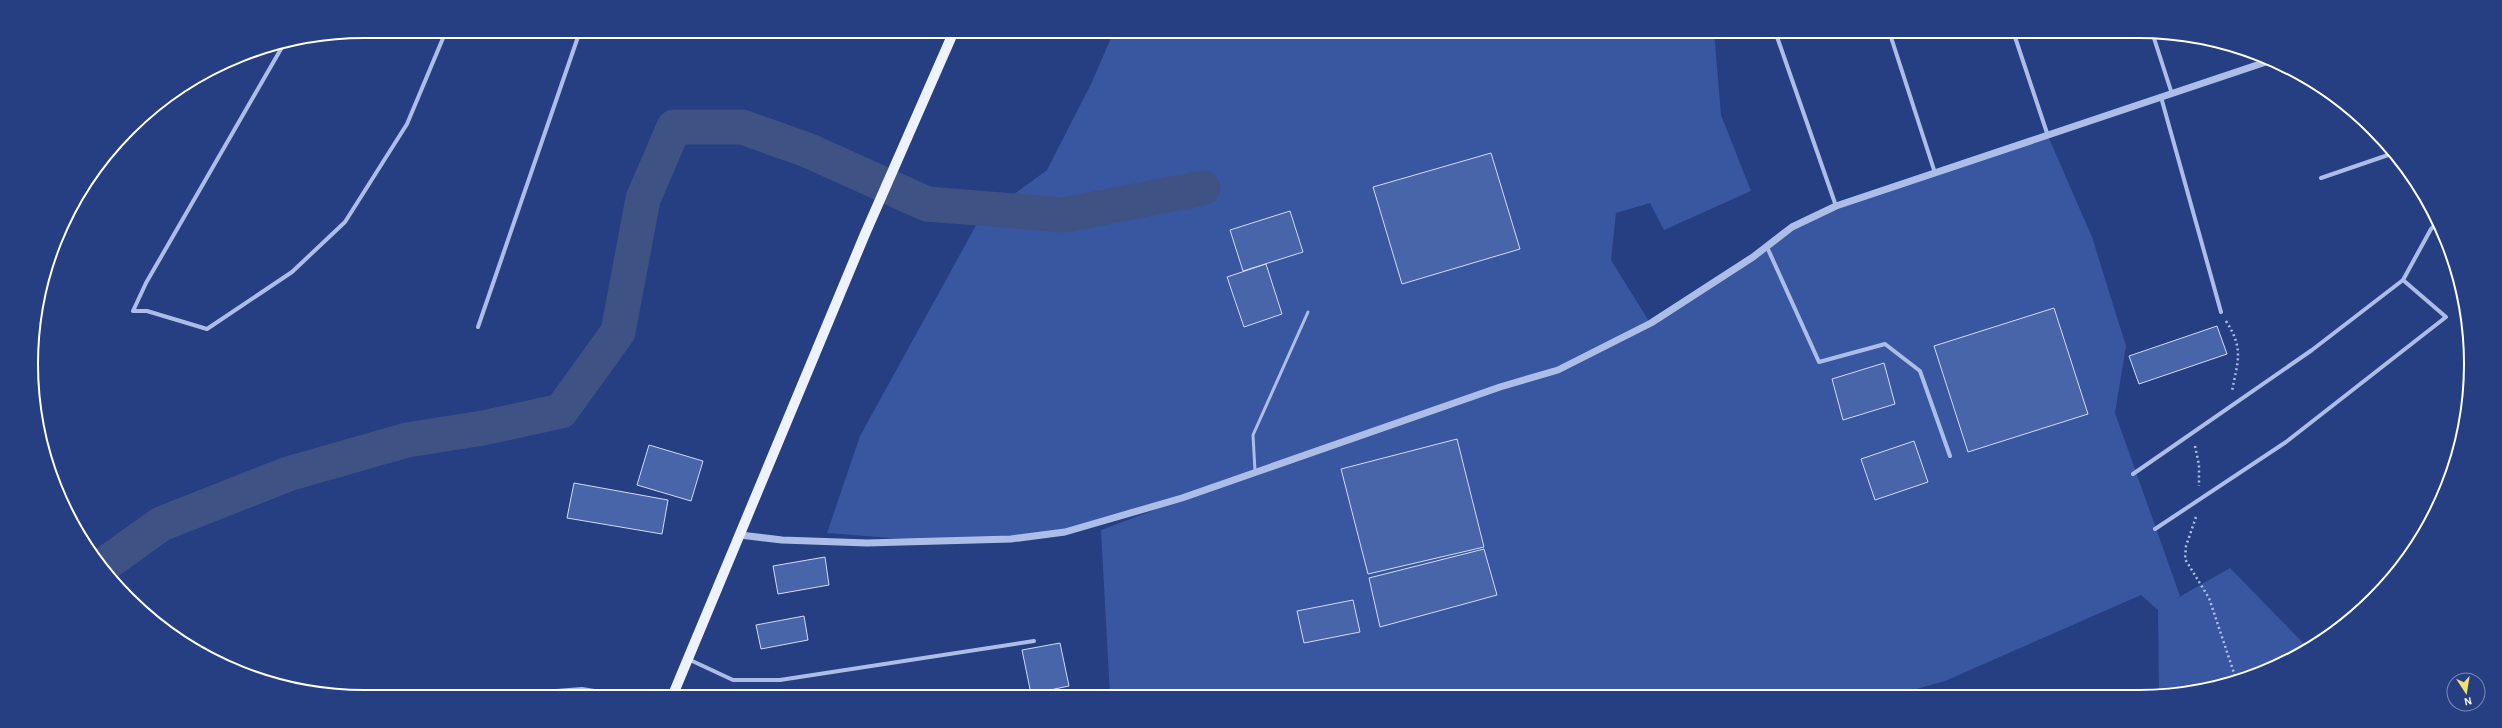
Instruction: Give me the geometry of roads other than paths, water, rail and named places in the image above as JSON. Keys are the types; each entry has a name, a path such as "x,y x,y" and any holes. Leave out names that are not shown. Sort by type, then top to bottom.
{"main road":[{"path":"675,690 865,234 951,38"}],"street":[{"path":"280,49 146,283 133,311 147,311 207,329 292,272 345,222 406,124 443,38"},
{"path":"478,327 578,38"},
{"path":"1777,38 1836,206"},
{"path":"1891,38 1935,174"},
{"path":"2015,38 2048,136"},
{"path":"2154,39 2172,94"},
{"path":"740,535 782,540 867,543 1019,538 1065,532 1182,498 1500,387 1558,370 1651,323 1767,247 1792,227 1836,206 2263,63"},
{"path":"2161,97 2221,312"},
{"path":"2321,178 2388,155"},
{"path":"2134,474 2228,410 2312,350 2403,280 2433,227"},
{"path":"1767,247 1819,362 1885,344 1920,372 1950,456"},
{"path":"2156,529 2199,502 2286,442 2446,317 2403,280"},
{"path":"688,659 733,680 780,680 1034,641"},
{"path":"569,690 588,690"}],"lane":[{"path":"1255,473 1253,435 1308,312"}],"waterway":[{"path":"106,563 161,524 288,474 407,440 483,428 561,411 618,332 643,199 674,127 742,127 807,150 927,204 1064,215 1203,188"}]}
